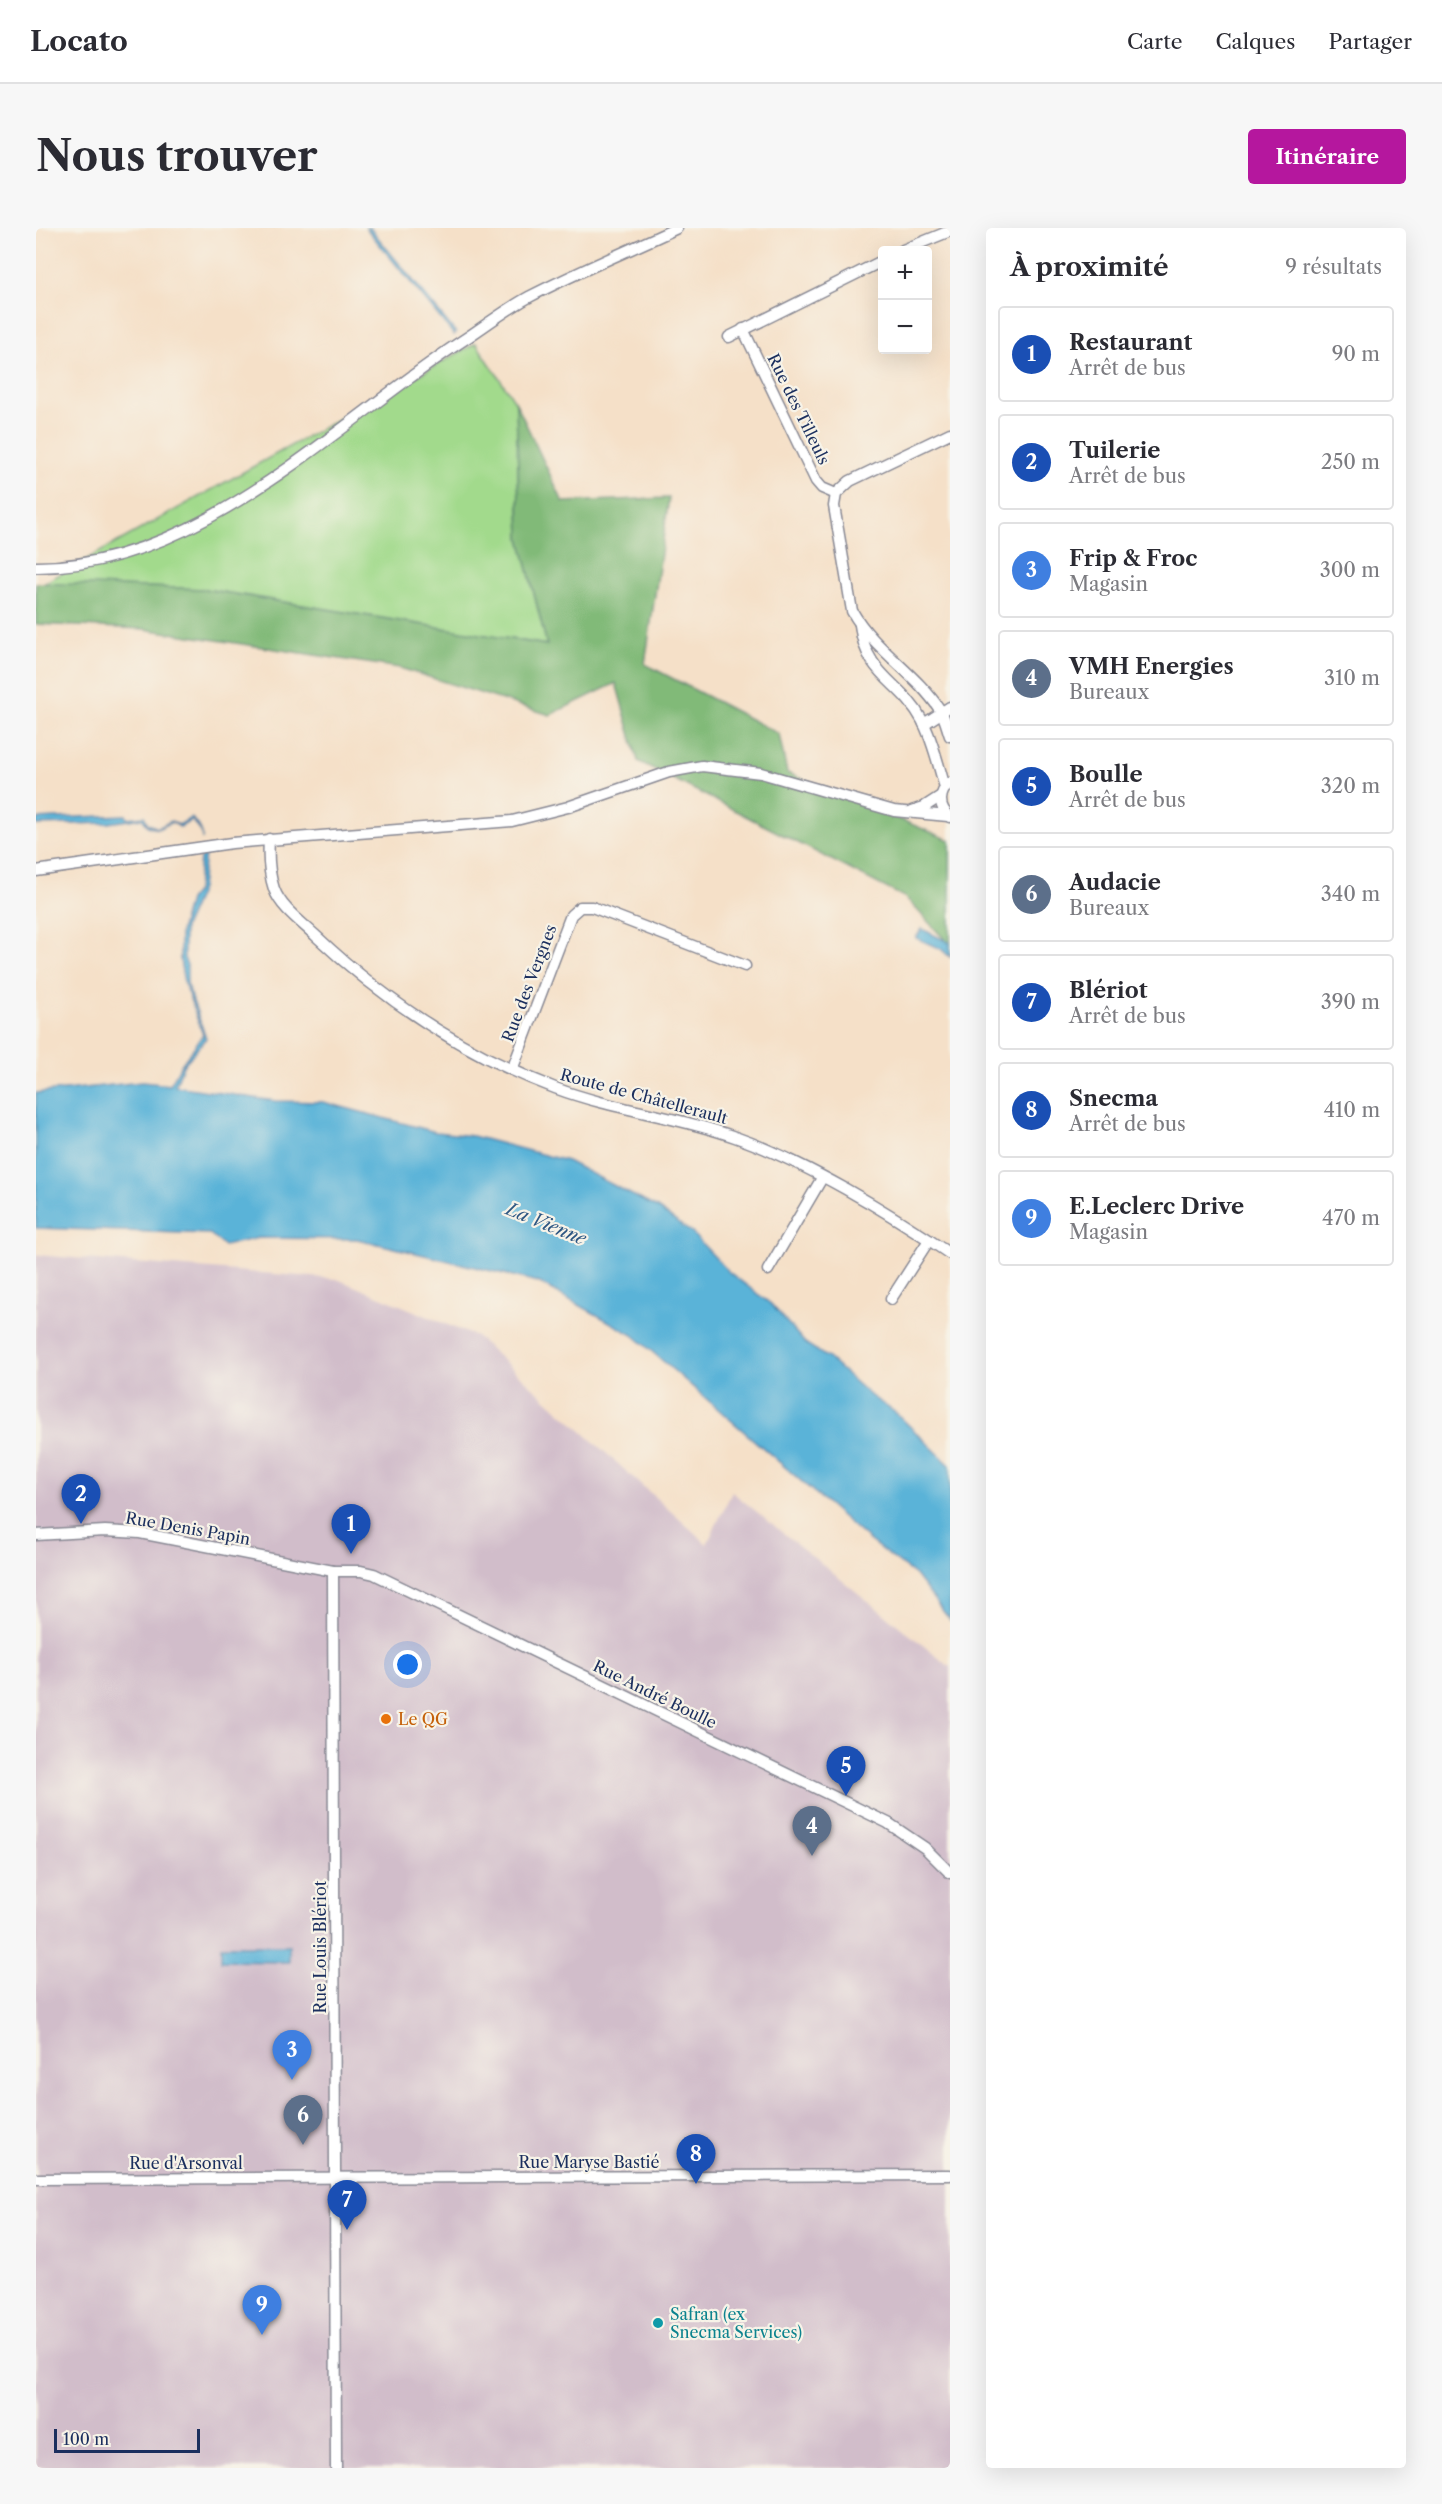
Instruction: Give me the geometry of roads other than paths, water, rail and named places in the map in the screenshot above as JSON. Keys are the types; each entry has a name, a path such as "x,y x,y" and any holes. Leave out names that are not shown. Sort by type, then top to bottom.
{"street":[{"path":"36,567 57,567 136,551 212,516 290,466 461,341 528,298 677,228"},
{"path":"913,246 950,231"},
{"path":"729,337 878,263"},
{"name":"Rue des Tilleuls","path":"743,329 816,481 822,488 836,494"},
{"path":"950,433 850,481 836,494 834,506 852,611 860,625 927,693 946,709 950,736"},
{"path":"860,625 862,643 874,667 913,707 924,724 945,788 942,807 949,816"},
{"path":"924,724 946,709"},
{"path":"36,871 269,839 512,821 568,807 669,772 702,766 761,773 904,813 949,816"},
{"path":"904,813 924,807 945,788"},
{"name":"Route de Châtellerault","path":"269,839 274,889 289,911 350,969 420,1020 512,1070 596,1101 736,1137 822,1178 950,1254"},
{"name":"Rue des Vergnes","path":"512,1070 571,915 580,907 591,907 746,966"},
{"path":"768,1270 822,1178"},
{"path":"891,1299 929,1240"},
{"name":"Rue Denis Papin","path":"36,1535 105,1531 134,1533 333,1571"},
{"name":"Rue André Boulle","path":"333,1571 361,1571 374,1574 878,1818 917,1842 950,1873"},
{"name":"Rue Louis Blériot","path":"333,1571 335,2467"},
{"name":"Rue Maryse Bastié","path":"336,2178 950,2175"},
{"name":"Rue d'Arsonval","path":"36,2179 336,2178"}],"water":[{"path":"366,228 370,228 456,333 454,335"},
{"path":"126,815 127,818 144,816 148,824 158,828 171,821 179,825 191,818 201,832 192,820 180,827 172,822 158,829 148,826 142,818 108,823 36,825 36,819"},
{"name":"La Vienne","path":"205,854 201,889 184,928 184,958 187,965 187,984 206,1038 183,1066 175,1086 275,1101 323,1102 436,1132 473,1136 567,1161 657,1208 692,1233 729,1272 771,1304 805,1343 828,1358 871,1396 896,1413 950,1465 950,1620 915,1575 870,1541 633,1335 538,1282 357,1239 258,1238 224,1246 210,1234 36,1228 36,1093 142,1082 170,1085 181,1065 203,1035 184,982 180,960 180,932 189,900 197,890 200,858"},
{"path":"922,929 950,943 950,957 941,949 916,938"},
{"path":"221,1946 289,1946 289,1962 221,1961"}],"place":[{"name":"Tuilerie","path":"81,1524"},
{"name":"Restaurant","path":"351,1554"},
{"name":"Le QG","path":"386,1719"},
{"name":"Boulle","path":"846,1796"},
{"name":"VMH Energies","path":"812,1856"},
{"name":"Frip & Froc","path":"292,2080"},
{"name":"Audacie","path":"303,2145"},
{"name":"Snecma","path":"696,2184"},
{"name":"Blériot","path":"347,2230"},
{"name":"Safran (ex Snecma Services)","path":"658,2323"},
{"name":"E.Leclerc Drive","path":"262,2335"}]}
